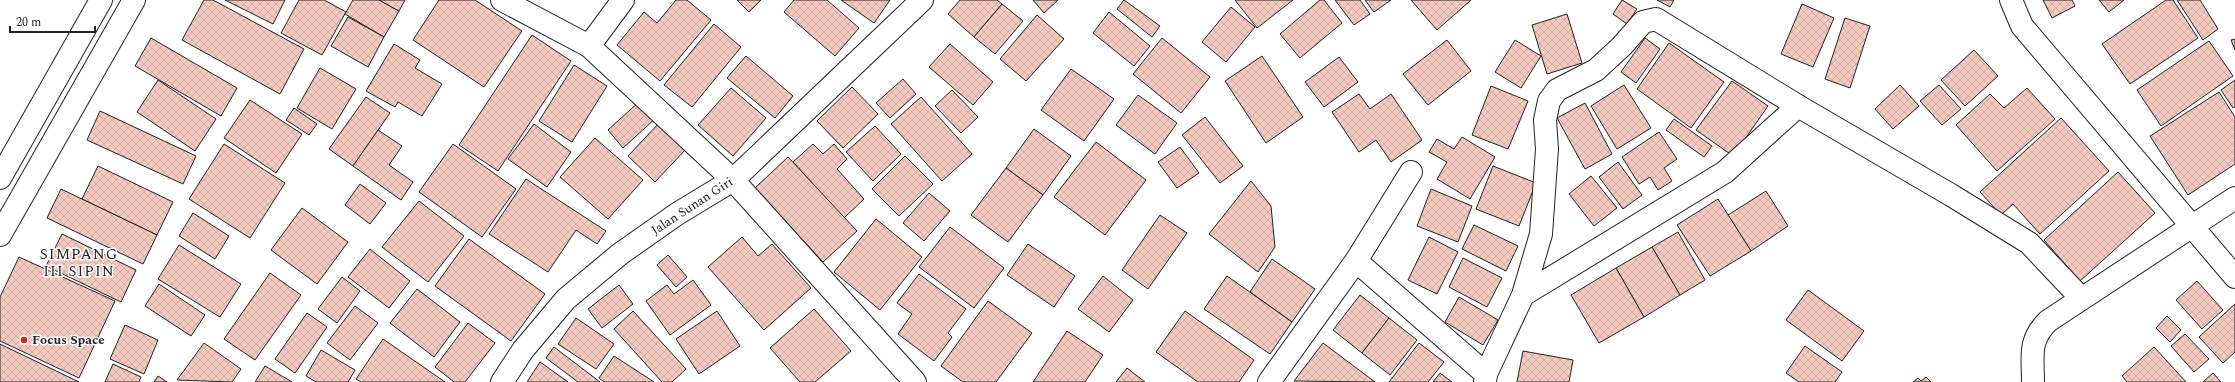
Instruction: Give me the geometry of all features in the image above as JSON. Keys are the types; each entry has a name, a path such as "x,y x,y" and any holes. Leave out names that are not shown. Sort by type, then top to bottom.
{"street":[{"path":"0,178 101,0"},
{"path":"0,235 134,0"},
{"path":"502,0 589,46 733,180 915,382"},
{"path":"589,46 623,0"},
{"name":"Jalan Sunan Giri","path":"502,382 523,350 566,299 620,254 677,214 733,180 922,0"},
{"path":"2012,0 2022,26 2235,277"},
{"path":"1356,261 1486,378 1523,296 1541,234 1547,149 1545,120 1549,101 1557,90 1596,70 1622,46 1643,22 1656,19 2029,244 2081,298"},
{"path":"1523,296 1725,172 1798,106"},
{"path":"1269,382 1356,261 1411,172"},
{"path":"2034,382 2033,348 2038,332 2048,321 2081,298 2192,228 2235,198"}],"building":[{"path":"204,0 213,0 304,49 280,94 182,40"},
{"path":"225,0 285,0 273,24"},
{"path":"299,0 324,0 346,12 322,55 281,33"},
{"path":"353,0 379,0 399,11 384,37 345,14"},
{"path":"379,0 405,0 399,11"},
{"path":"439,0 475,0 522,31 484,87 413,40"},
{"path":"676,0 687,0 711,20 660,81 617,45 644,12 657,23"},
{"path":"737,0 761,0 749,12"},
{"path":"794,0 827,0 859,28 835,56 784,12"},
{"path":"841,0 890,0 874,23"},
{"path":"960,0 997,0 1002,4 974,37 948,14"},
{"path":"1033,0 1058,0 1044,13"},
{"path":"1124,0 1160,26 1152,37 1117,9"},
{"path":"1235,0 1293,0 1257,28"},
{"path":"1320,0 1324,0 1342,23 1300,58 1280,34"},
{"path":"1335,0 1360,0 1370,14 1354,25"},
{"path":"1365,0 1391,0 1374,12"},
{"path":"1411,0 1471,0 1437,30"},
{"path":"1622,0 1637,9 1627,24 1613,14"},
{"path":"1657,0 1674,0 1670,7"},
{"path":"2043,0 2072,0 2075,6 2052,18"},
{"path":"2099,0 2124,0 2109,12"},
{"path":"2166,0 2173,0 2198,38 2130,84 2102,44"},
{"path":"2177,0 2200,0 2218,29 2203,40"},
{"path":"1002,4 1023,21 995,54 974,37"},
{"path":"1802,4 1834,18 1813,67 1781,54"},
{"path":"1231,7 1255,27 1226,62 1202,42"},
{"path":"1109,12 1150,46 1134,66 1093,33"},
{"path":"1567,14 1582,63 1547,74 1532,25"},
{"path":"1037,15 1064,39 1026,81 1000,59"},
{"path":"348,17 384,37 368,67 331,46"},
{"path":"1845,18 1870,26 1850,88 1825,79"},
{"path":"714,24 741,47 692,107 664,85"},
{"path":"532,35 571,61 498,171 459,145"},
{"path":"151,38 237,88 221,116 135,66"},
{"path":"1162,38 1210,77 1181,113 1133,74"},
{"path":"1645,38 1660,49 1636,83 1621,72"},
{"path":"2235,39 2235,50 2231,40"},
{"path":"1447,40 1471,71 1428,105 1403,74"},
{"path":"1515,40 1541,56 1521,88 1495,72"},
{"path":"2209,41 2233,76 2161,126 2137,90"},
{"path":"1669,43 1724,82 1691,128 1637,89"},
{"path":"394,44 420,60 415,68 442,84 422,116 398,102 395,107 366,91"},
{"path":"950,44 993,82 973,105 929,67"},
{"path":"1974,50 1998,76 1965,106 1941,80"},
{"path":"746,56 793,96 775,118 727,78"},
{"path":"1262,56 1303,117 1266,143 1225,81"},
{"path":"1339,57 1358,82 1324,107 1305,82"},
{"path":"574,65 607,86 572,142 539,121"},
{"path":"320,68 356,89 332,129 297,108"},
{"path":"1071,69 1114,99 1084,141 1041,110"},
{"path":"903,79 916,94 890,118 876,103"},
{"path":"158,80 216,119 195,151 137,112"},
{"path":"2235,80 2235,107 2233,108 2221,90"},
{"path":"1732,81 1768,106 1733,156 1696,130"},
{"path":"1624,85 1651,128 1617,149 1591,106"},
{"path":"1900,85 1919,106 1893,129 1875,109"},
{"path":"1939,85 1961,109 1942,125 1920,101"},
{"path":"1491,86 1528,101 1508,149 1472,135"},
{"path":"852,87 878,114 843,148 817,121"},
{"path":"731,88 766,118 733,156 698,125"},
{"path":"2027,88 2055,119 1997,171 1956,125 1990,94 2004,108"},
{"path":"952,90 978,117 961,133 935,106"},
{"path":"2219,92 2235,117 2235,164 2188,195 2150,136"},
{"path":"1359,94 1370,109 1391,94 1422,140 1391,162 1376,140 1359,152 1332,112"},
{"path":"1138,95 1177,123 1155,154 1116,125"},
{"path":"366,97 390,113 353,166 329,149"},
{"path":"921,97 972,154 942,181 891,124"},
{"path":"250,100 302,134 276,173 224,138"},
{"path":"641,100 657,117 623,148 608,130"},
{"path":"1585,103 1612,154 1585,169 1557,118"},
{"path":"294,108 317,124 309,135 286,120"},
{"path":"100,111 196,156 183,184 87,140"},
{"path":"1205,117 1243,166 1220,183 1182,135"},
{"path":"2061,118 2109,171 2040,234 2013,204 2001,215 1980,192"},
{"path":"1674,119 1712,146 1704,157 1666,130"},
{"path":"660,122 687,148 655,182 628,156"},
{"path":"534,124 571,152 547,187 508,159"},
{"path":"875,126 901,154 873,181 846,152"},
{"path":"1034,129 1071,156 1043,195 1006,168"},
{"path":"378,130 402,146 389,165 413,182 401,200 353,166"},
{"path":"1659,132 1677,159 1664,168 1672,181 1658,190 1650,177 1639,184 1622,157"},
{"path":"1462,137 1495,157 1470,199 1437,179 1447,162 1429,152 1437,139 1454,149"},
{"path":"595,138 643,180 608,219 560,177"},
{"path":"1096,142 1146,180 1105,235 1054,197"},
{"path":"224,144 285,183 250,238 189,199"},
{"path":"453,144 516,189 482,237 419,192"},
{"path":"813,144 823,154 834,144 847,159 837,169 864,199 844,218 793,162"},
{"path":"1180,147 1199,173 1177,188 1158,162"},
{"path":"905,156 933,184 899,216 872,189"},
{"path":"788,157 857,231 823,262 755,188"},
{"path":"1618,162 1642,195 1623,209 1599,177"},
{"path":"98,166 173,202 157,235 82,199"},
{"path":"1493,166 1536,183 1519,226 1476,209"},
{"path":"1006,168 1043,195 1008,242 971,215"},
{"path":"2118,172 2155,213 2080,281 2044,240"},
{"path":"1591,176 1617,208 1594,226 1569,194"},
{"path":"526,179 606,231 597,244 576,230 548,272 489,234"},
{"path":"1251,181 1271,206 1275,247 1258,272 1209,234"},
{"path":"360,184 386,203 370,224 345,205"},
{"path":"61,189 157,235 143,264 47,218"},
{"path":"1431,189 1472,206 1458,242 1417,226"},
{"path":"1766,191 1788,226 1751,251 1728,215"},
{"path":"929,193 950,211 924,241 903,223"},
{"path":"1718,199 1751,251 1710,276 1677,225"},
{"path":"419,201 464,236 428,282 382,247"},
{"path":"302,208 348,242 317,284 271,250"},
{"path":"193,213 229,236 215,259 179,236"},
{"path":"1160,215 1187,233 1148,289 1122,270"},
{"path":"876,219 922,257 880,310 834,272"},
{"path":"1474,225 1518,246 1506,271 1462,249"},
{"path":"950,227 1004,268 974,308 919,267"},
{"path":"1678,232 1705,280 1680,295 1652,247"},
{"path":"62,234 136,270 121,302 46,266"},
{"path":"742,237 758,256 772,244 811,288 764,330 708,267"},
{"path":"1429,237 1458,252 1437,294 1408,280"},
{"path":"469,239 545,294 511,341 435,286"},
{"path":"1028,244 1075,276 1054,307 1007,275"},
{"path":"179,245 241,284 220,317 158,279"},
{"path":"1652,247 1680,295 1644,317 1616,268"},
{"path":"370,249 410,281 389,308 348,277"},
{"path":"668,255 687,277 676,287 657,265"},
{"path":"19,257 115,301 79,378 0,341 0,297"},
{"path":"1463,258 1502,278 1487,307 1449,287"},
{"path":"1272,259 1315,289 1292,322 1250,292"},
{"path":"1616,268 1644,317 1599,343 1571,295"},
{"path":"270,273 301,295 255,360 224,339"},
{"path":"919,274 966,309 948,333 952,337 934,361 898,334 912,314 897,303"},
{"path":"1103,276 1133,300 1109,332 1078,309"},
{"path":"1227,276 1292,322 1270,354 1204,309"},
{"path":"342,277 360,291 337,323 318,309"},
{"path":"693,280 711,305 670,335 646,301 667,285 674,294"},
{"path":"2197,281 2223,310 2202,329 2176,300"},
{"path":"159,284 205,315 191,336 145,306"},
{"path":"619,285 633,304 602,328 588,309"},
{"path":"417,289 460,322 434,357 390,323"},
{"path":"1808,290 1864,331 1842,361 1786,320"},
{"path":"1360,295 1389,318 1362,353 1333,330"},
{"path":"1459,297 1498,320 1483,345 1445,322"},
{"path":"988,301 1032,333 996,382 963,382 941,366"},
{"path":"2235,304 2235,352 2223,363 2199,337"},
{"path":"355,306 378,323 350,360 327,343"},
{"path":"814,309 851,351 815,382 800,382 770,348"},
{"path":"633,311 686,369 672,382 662,382 614,329"},
{"path":"717,311 740,346 699,374 676,339"},
{"path":"1185,311 1254,360 1239,382 1198,382 1156,352"},
{"path":"307,313 327,327 295,373 275,359"},
{"path":"2167,316 2181,330 2170,342 2156,328"},
{"path":"576,318 614,344 596,369 558,344"},
{"path":"1389,318 1417,340 1390,375 1362,353"},
{"path":"468,323 495,343 465,382 454,382 435,367"},
{"path":"125,325 158,340 144,374 110,359"},
{"path":"1067,331 1103,355 1085,382 1033,382"},
{"path":"2185,334 2209,359 2194,372 2171,346"},
{"path":"383,339 445,382 361,382 356,379"},
{"path":"204,343 241,369 232,382 177,380"},
{"path":"1323,343 1375,382 1294,381"},
{"path":"1419,343 1444,362 1428,382 1389,382"},
{"path":"0,344 79,382 0,382"},
{"path":"1805,346 1842,372 1835,382 1799,382 1786,373"},
{"path":"554,347 600,382 578,382 546,358"},
{"path":"2154,347 2186,382 2127,382 2122,376"},
{"path":"321,350 355,370 348,382 316,382 306,376"},
{"path":"1523,351 1573,360 1569,382 1517,382"},
{"path":"614,356 654,382 604,382 599,378"},
{"path":"540,362 568,382 527,382"},
{"path":"113,364 141,377 139,382 105,382"},
{"path":"265,366 292,382 255,382"},
{"path":"1127,368 1145,382 1116,382"},
{"path":"1440,373 1452,382 1433,382"},
{"path":"2213,373 2221,382 2203,382"},
{"path":"158,376 167,382 154,382"},
{"path":"1926,377 1931,382 1913,382 1918,378 1921,381"}],"place":[{"name":"Focus Space","path":"24,340"}],"district":[{"name":"SIMPANG III SIPIN","path":"79,262"}]}
